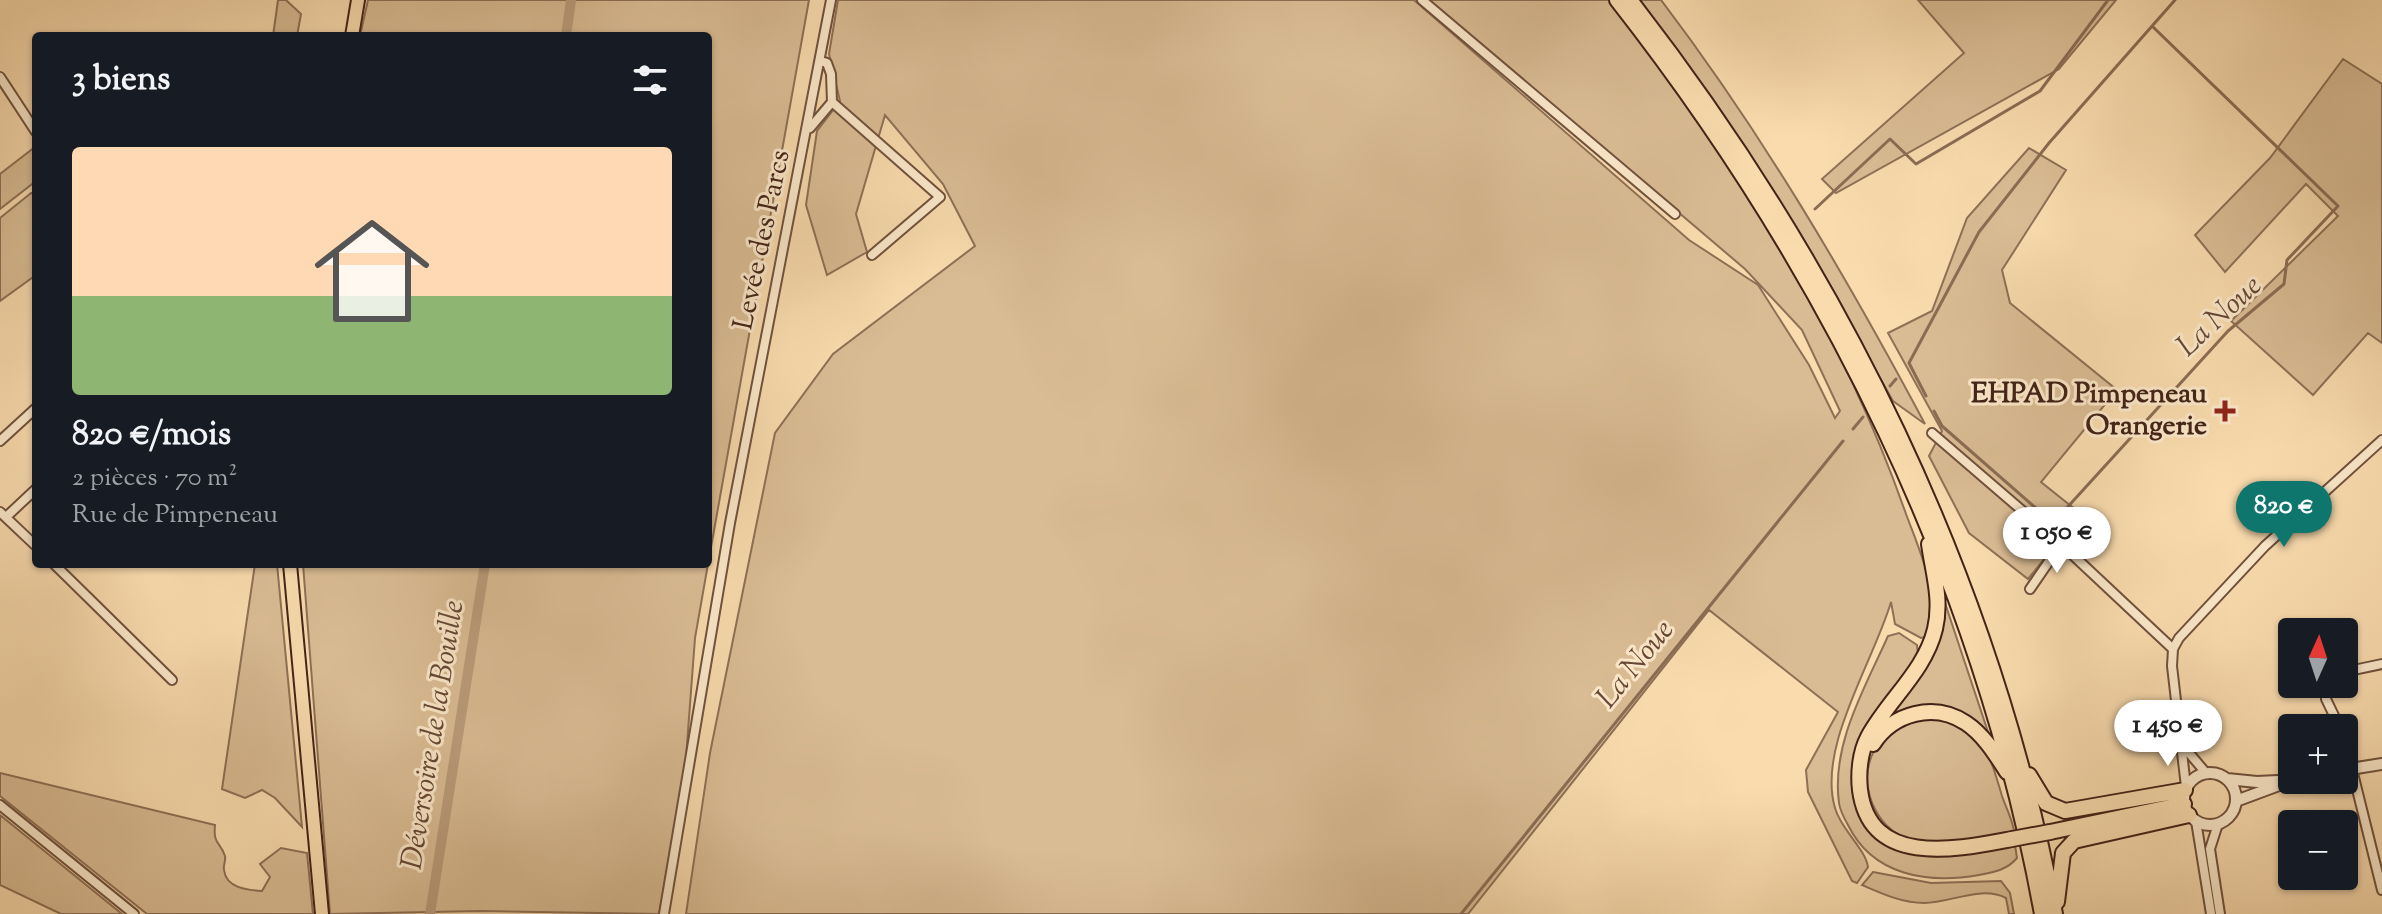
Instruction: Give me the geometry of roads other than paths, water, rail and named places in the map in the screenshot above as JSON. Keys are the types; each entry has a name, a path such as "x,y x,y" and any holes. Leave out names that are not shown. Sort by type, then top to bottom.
{"highway":[{"path":"1617,0 1690,95 1774,223 1838,335 1926,520 1962,610 2017,794 2042,914"},
{"path":"1630,0 1731,136 1815,270 1859,352 1943,530 1986,646 2019,757 2055,914"},
{"path":"1926,520 1937,585 1935,629 1920,664 1866,740 1859,782 1865,808 1875,824 1896,842 1908,847 1949,850 2188,803"},
{"path":"1859,782 1869,750 1885,729 1908,715 1927,712 1964,722 1976,732 2006,771 2017,794"},
{"path":"2019,757 2046,803 2065,811 2188,803"},
{"path":"2055,914 2060,862 2074,841 2188,803"}],"main road":[{"path":"353,32 358,0"},
{"path":"290,568 322,914"}],"street":[{"name":"Levée des Parcs","path":"664,914 733,508 809,129 831,0"},
{"path":"1422,0 1675,214"},
{"path":"809,129 832,102 831,74 827,63 821,61"},
{"path":"0,77 32,126"},
{"path":"832,102 940,197 872,255"},
{"path":"0,441 32,412"},
{"path":"1932,433 2061,544 2173,649"},
{"path":"2211,914 2188,803 2173,679 2173,649 2188,625 2265,546 2382,440"},
{"path":"32,492 3,514 32,542"},
{"path":"2030,589 2061,544"},
{"path":"58,568 172,680"},
{"path":"2358,669 2382,664"},
{"path":"2183,747 2206,773 2227,779 2278,780"},
{"path":"2358,768 2382,764"},
{"path":"2188,803 2197,776 2206,773"},
{"path":"2220,914 2210,849 2218,824 2231,815 2236,801 2227,779"},
{"path":"2236,801 2278,787"},
{"path":"2355,794 2382,890"},
{"path":"2188,803 2218,824"},
{"path":"0,805 134,914"}],"waterway":[{"name":"Déversoire de la Bouille","path":"567,32 571,0"},
{"path":"1815,209 1890,139 1916,164 2040,91 2108,0"},
{"name":"La Noue","path":"1926,396 1909,363 1979,232 2049,143 2175,0"},
{"name":"La Noue","path":"1934,411 1942,426 2053,523 2228,331 2284,284 2287,260 2338,206 2152,26"},
{"name":"La Noue","path":"1890,386 1896,379"},
{"name":"La Noue","path":"1853,429 1863,417"},
{"name":"La Noue","path":"1461,914 1843,441"},
{"name":"Déversoire de la Bouille","path":"430,914 484,568"}],"place":[{"name":"EHPAD Pimpeneau Orangerie","path":"2225,411"}]}
